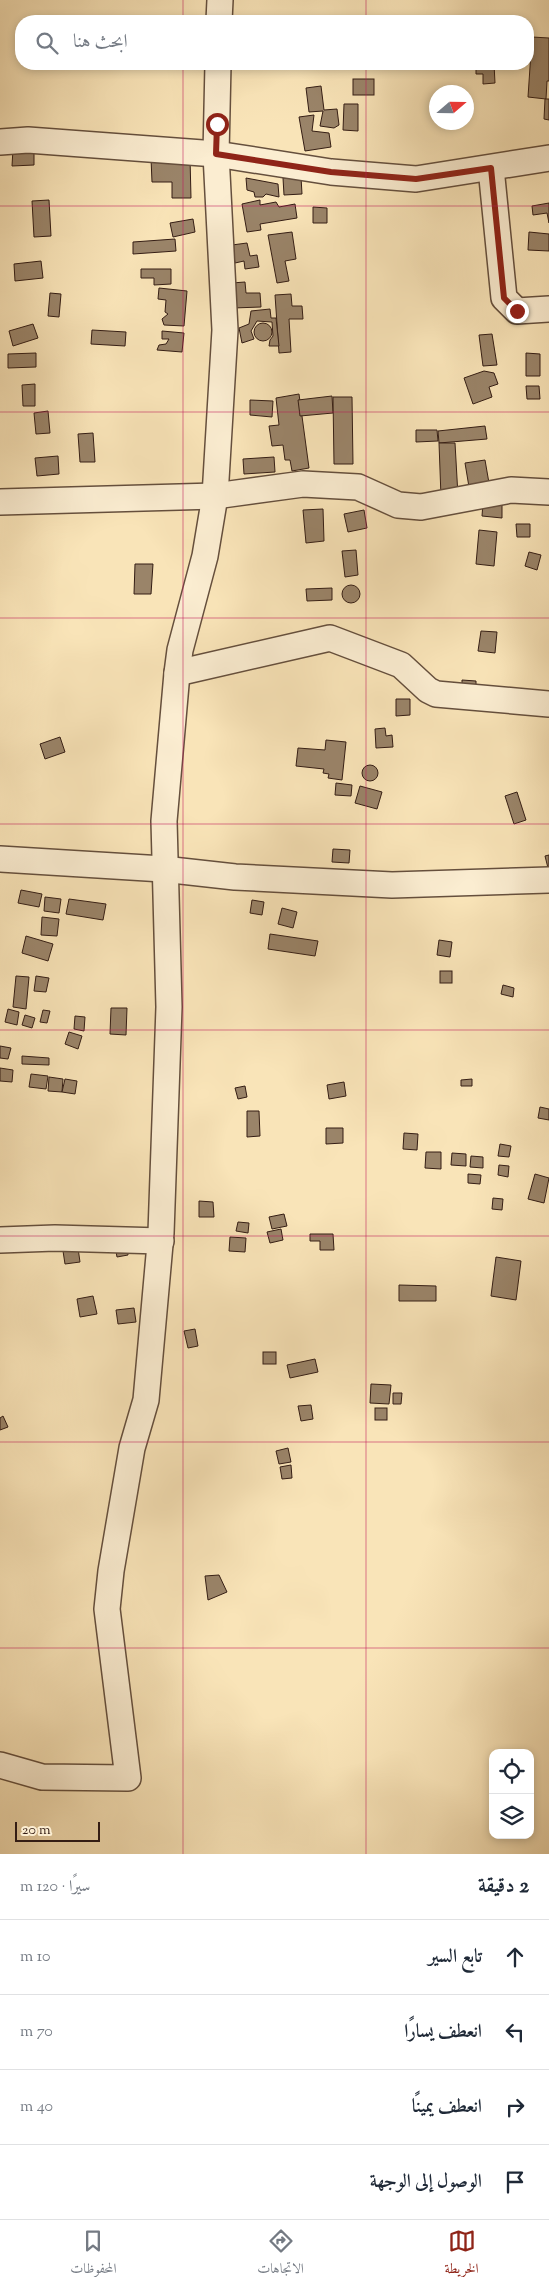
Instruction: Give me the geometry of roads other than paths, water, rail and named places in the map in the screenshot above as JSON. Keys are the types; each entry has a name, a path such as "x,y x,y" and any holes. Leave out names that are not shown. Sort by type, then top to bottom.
{"street":[{"path":"219,15 220,0"},
{"path":"0,1765 42,1777 128,1778 107,1609 111,1571 132,1448 146,1400 161,1241 168,1007 163,869 164,821 177,673 180,650 205,556 216,496 225,330 216,154 218,70"},
{"path":"0,142 28,140 216,154 331,172 416,179 549,158"},
{"path":"491,168 504,298 517,311 549,309"},
{"path":"0,502 216,496 303,484 358,487 398,505 421,507 512,490 549,492"},
{"path":"177,673 330,638 401,665 428,690 436,694 549,704"},
{"path":"0,859 163,869 235,878 392,885 549,880"},
{"path":"0,1240 55,1238 161,1241"}]}
